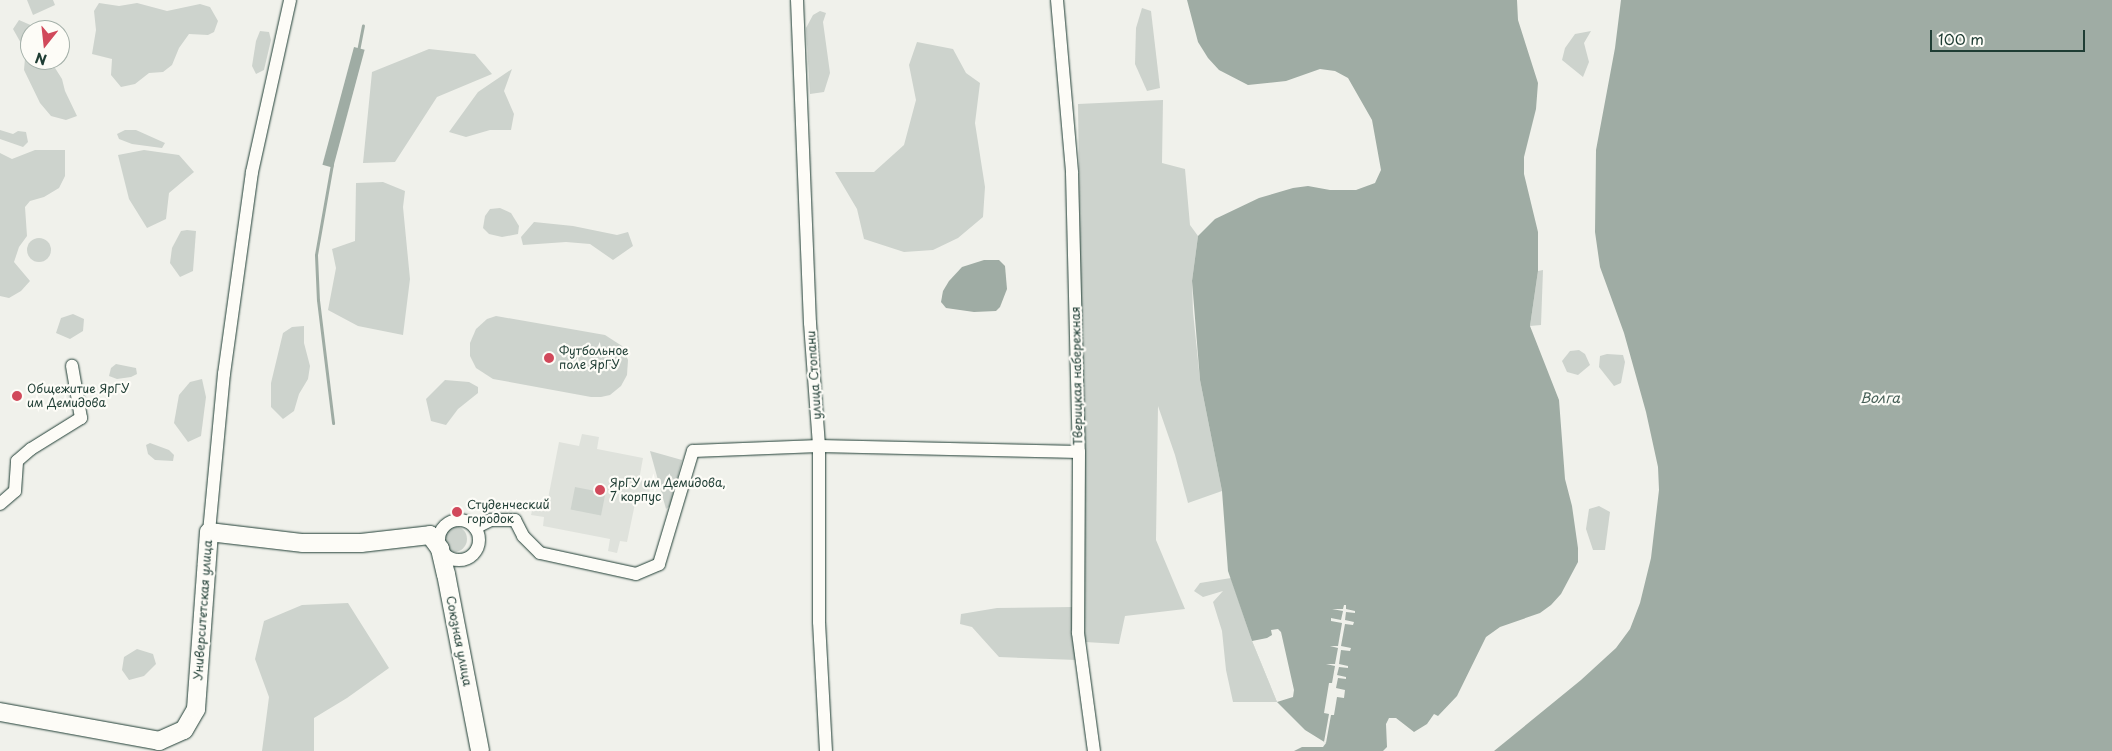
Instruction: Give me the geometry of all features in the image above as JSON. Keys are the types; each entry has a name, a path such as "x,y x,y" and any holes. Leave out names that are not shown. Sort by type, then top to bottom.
{"street":[{"path":"210,532 224,374 252,172 290,0"},
{"name":"улица Стопани","path":"797,0 810,323 819,446 819,622 826,751"},
{"name":"Тверицкая набережная","path":"1057,0 1072,173 1078,452 1078,633 1094,751"},
{"path":"0,504 16,491 17,461 31,449 81,418 72,366"},
{"path":"475,528 491,520 515,520 523,536 540,553 636,574 659,564 693,451 819,446 1078,452"},
{"path":"436,532 451,522 458,520 475,528 479,541 478,548 469,558 455,560 444,554 440,549"},
{"name":"Университетская улица","path":"0,712 158,741 184,730 196,709 210,532 304,543 361,543 436,532"},
{"name":"Союзная улица","path":"436,532 480,751"}],"shaded area":[{"path":"27,0 53,0 55,5 33,15"},
{"path":"99,3 119,6 137,3 167,11 200,4 210,7 218,21 214,32 208,35 189,34 179,48 172,65 163,72 149,73 135,84 121,87 111,75 112,59 92,54 96,30 94,11"},
{"path":"1142,8 1151,11 1160,88 1147,91 1135,64 1136,28"},
{"path":"820,11 826,13 823,22 830,73 824,92 810,94 806,28 813,15"},
{"path":"20,20 20,41 13,29"},
{"path":"260,31 269,32 271,40 264,70 256,74 252,66 256,41"},
{"path":"1591,31 1584,43 1589,62 1583,77 1562,60 1565,48 1575,34"},
{"path":"917,42 953,49 966,73 980,83 975,123 985,187 983,217 958,238 933,250 904,252 864,239 857,209 835,172 874,172 904,145 916,100 909,65"},
{"path":"429,49 475,54 492,74 437,97 395,162 363,163 372,72"},
{"path":"512,69 504,91 514,114 511,130 490,130 466,137 449,132 478,92"},
{"path":"24,70 56,70 77,116 66,120 51,116 40,103"},
{"path":"1163,100 1162,163 1185,169 1190,225 1198,236 1192,281 1193,312 1200,380 1222,491 1188,503 1175,455 1158,406 1156,540 1185,609 1125,616 1119,644 1085,642 1078,104"},
{"path":"0,130 13,134 18,131 26,132 28,142 23,147 0,139"},
{"path":"125,130 136,130 165,143 162,148 132,144 119,139 117,134"},
{"path":"35,150 65,150 65,176 59,188 44,197 30,201 25,207 27,236 19,247 14,262 30,281 21,291 9,298 0,296 0,153 12,159"},
{"path":"144,150 179,155 194,172 169,193 166,219 147,228 129,199 118,155"},
{"path":"383,182 405,191 403,207 410,279 403,335 358,326 328,310 336,268 332,249 355,241 356,183"},
{"path":"500,208 511,213 519,226 518,234 502,237 489,234 483,228 485,216 490,209"},
{"path":"534,222 573,226 617,235 628,232 633,246 613,260 590,244 566,242 523,245 521,237"},
{"path":"181,231 196,231 193,271 180,277 170,263 172,248"},
{"path":"34,238 44,238 51,245 51,255 44,262 34,262 27,255 27,245"},
{"path":"1543,270 1541,325 1530,326 1538,271"},
{"path":"73,314 84,319 83,331 70,339 56,333 61,318"},
{"name":"Футбольное поле ЯрГУ","path":"496,316 605,335 622,346 628,360 627,375 621,386 610,395 601,397 591,397 493,379 476,368 470,356 470,343 476,329 487,319"},
{"path":"304,326 304,343 310,366 308,379 299,394 294,411 283,419 271,407 271,383 283,333 292,327"},
{"path":"1579,350 1585,354 1590,365 1578,375 1567,372 1562,361 1570,351"},
{"path":"1607,354 1623,355 1625,362 1621,383 1614,386 1599,367 1600,356"},
{"path":"116,364 136,368 137,374 117,379 109,376 111,368"},
{"path":"202,379 206,397 201,436 188,442 174,423 179,395 190,382"},
{"path":"445,380 469,382 478,387 478,393 458,409 446,425 431,421 426,399"},
{"name":"ЯрГУ им Демидова, 7 корпус","path":"582,434 599,437 597,449 643,458 639,480 651,482 648,501 636,499 627,542 620,541 617,553 608,551 610,539 543,526 544,517 531,515 533,507 546,509 559,442 579,446"},
{"path":"150,443 169,450 174,455 173,461 155,460 148,454 146,445"},
{"path":"650,451 682,460 670,506 666,509"},
{"path":"575,487 605,493 601,515 571,510"},
{"path":"1599,506 1610,512 1605,550 1593,550 1586,529 1589,509"},
{"path":"454,526 463,530 467,539 463,548 454,552 445,548 441,539 445,530"},
{"path":"1231,578 1252,641 1277,702 1233,702 1226,670 1222,631 1213,602 1223,591 1203,597 1194,591 1200,583"},
{"path":"348,603 389,668 347,698 314,718 314,751 262,751 269,697 255,659 264,621 302,605"},
{"path":"1073,607 1077,660 999,657 972,627 960,624 961,614 997,608"},
{"path":"137,649 153,654 156,664 144,676 129,680 122,670 124,657"}],"water":[{"path":"1187,0 1517,0 1518,20 1538,83 1536,109 1524,157 1524,174 1538,232 1538,271 1530,326 1559,400 1565,479 1572,506 1578,562 1561,594 1551,605 1540,613 1500,627 1486,637 1457,696 1438,716 1434,714 1427,724 1414,732 1396,718 1389,718 1386,724 1387,747 1383,751 1294,751 1302,747 1323,747 1326,743 1305,730 1277,702 1252,641 1228,571 1222,491 1200,380 1192,281 1198,236 1215,219 1259,198 1293,188 1308,186 1330,190 1356,190 1375,183 1381,170 1372,120 1348,78 1335,71 1320,69 1286,81 1248,85 1219,70 1208,58 1198,42"},
{"name":"Волга","path":"1621,0 2112,0 2112,751 1494,751 1581,680 1616,648 1630,629 1640,603 1651,558 1659,490 1658,467 1646,412 1624,333 1600,267 1595,232 1596,150 1615,48"},
{"path":"354,47 365,50 333,168 322,165"},
{"path":"984,260 999,260 1005,266 1007,289 1000,307 996,311 974,312 946,308 941,302 943,291 949,281 962,267"}],"pier":[{"path":"1344,605 1346,605 1346,609 1355,611 1355,613 1346,612 1345,620 1354,622 1353,625 1345,624 1341,646 1351,648 1350,651 1341,650 1339,664 1348,666 1348,668 1339,667 1337,675 1346,677 1346,679 1338,678 1336,688 1345,690 1344,698 1337,697 1334,715 1331,715 1326,743 1324,742 1329,714 1324,713 1329,683 1332,683 1335,666 1326,664 1335,664 1338,648 1330,646 1338,646 1342,623 1331,621 1331,618 1341,620 1343,611 1332,609 1343,609"},
{"path":"1278,629 1281,632 1294,690 1293,697 1277,702 1252,641 1267,638 1272,635 1271,630"}],"waterway":[{"path":"358,51 363,25"},
{"path":"332,164 316,255 318,300 333,423"}],"place":[{"name":"Футбольное поле ЯрГУ","path":"549,358"},
{"name":"Общежитие ЯрГУ им Демидова","path":"17,396"},
{"name":"ЯрГУ им Демидова, 7 корпус","path":"600,490"},
{"name":"Студенческий городок","path":"457,512"}]}
